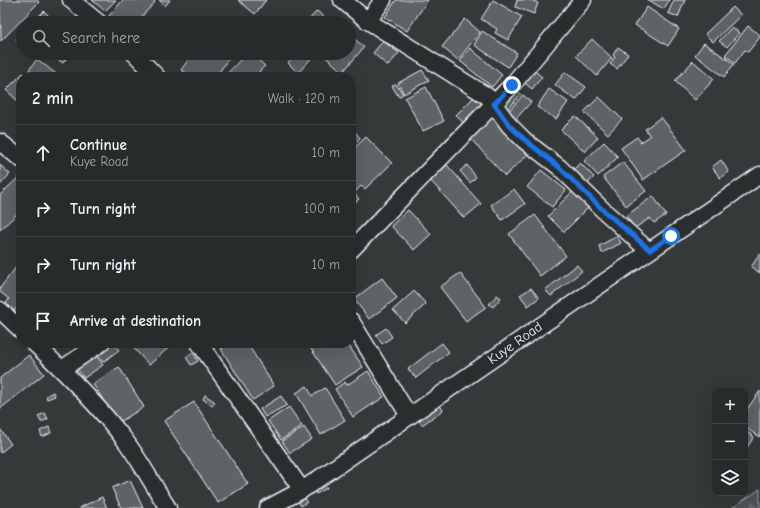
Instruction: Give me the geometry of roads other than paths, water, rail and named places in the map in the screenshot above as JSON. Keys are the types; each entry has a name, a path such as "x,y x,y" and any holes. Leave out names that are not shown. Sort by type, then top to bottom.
{"street":[{"path":"71,0 90,16"},
{"path":"342,0 368,21 487,96 509,125 559,167 603,210 650,250"},
{"path":"368,21 383,0"},
{"path":"356,245 512,85 583,0"},
{"path":"141,60 152,72"},
{"path":"0,142 16,155"},
{"name":"Kuye Road","path":"268,508 302,490 760,174"},
{"path":"0,310 16,325"},
{"path":"356,329 409,416"},
{"path":"39,348 107,418 125,440 168,508"},
{"path":"62,370 94,348"},
{"path":"203,348 302,490"}]}
